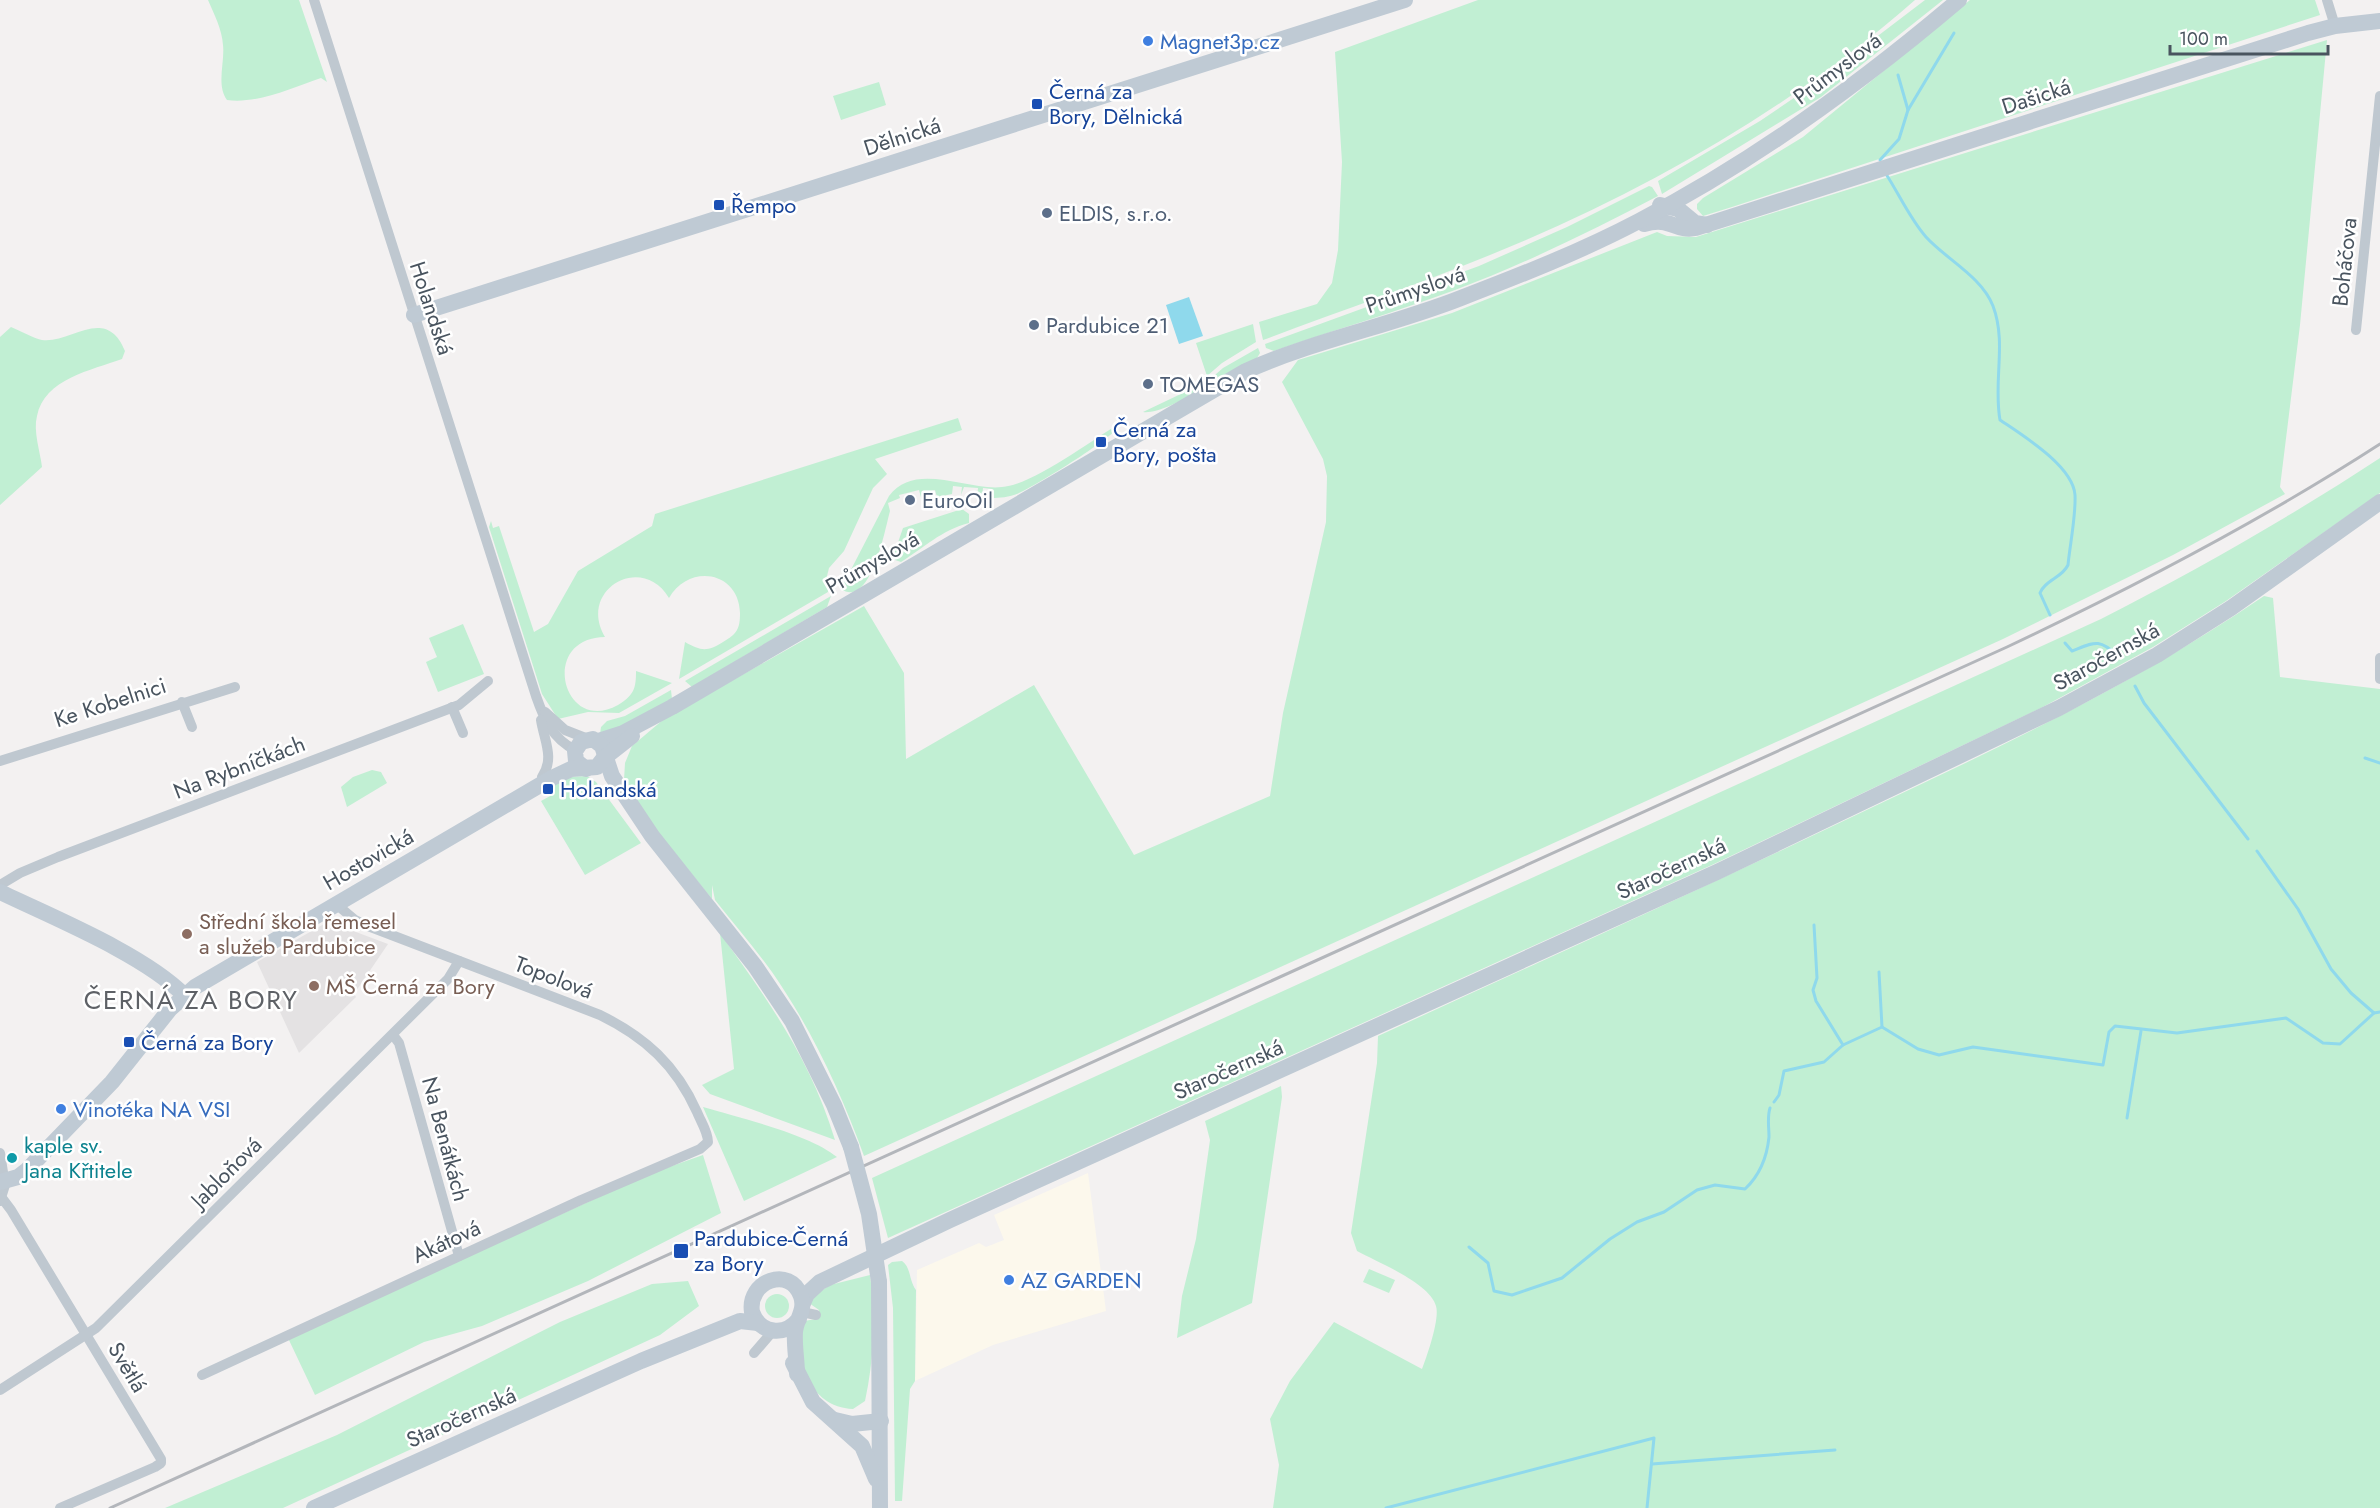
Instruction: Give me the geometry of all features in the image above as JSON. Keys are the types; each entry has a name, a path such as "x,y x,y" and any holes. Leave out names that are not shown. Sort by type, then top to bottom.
{"main road":[{"name":"Dělnická","path":"414,315 1405,0"},
{"name":"Průmyslová","path":"1362,330 1480,286 1646,207 1688,194 1801,123 1959,0"},
{"name":"Dašická","path":"1615,234 1659,220 1679,219 1687,229 1707,225 2335,26 2380,21"},
{"name":"Průmyslová","path":"584,745 623,733 672,707 1239,374 1285,355 1457,300 1615,234 1672,199 1708,171 1784,127 1911,39"},
{"path":"1665,202 1666,214 1679,219 1683,202 1688,194"},
{"name":"Staročernská","path":"805,1312 807,1294 820,1282 950,1220 1717,872 2059,708 2157,655 2231,608 2380,502"},
{"name":"Průmyslová","path":"604,758 672,707"},
{"path":"627,739 620,752 619,770 627,799"},
{"path":"652,836 588,769 576,761 584,745 604,749 604,758 612,776 652,836 756,966 792,1021 825,1085 850,1148 869,1214 879,1282 880,1508"},
{"name":"Hostovická","path":"490,813 584,745"},
{"name":"Hostovická","path":"2,1191 27,1170 112,1082 184,995 490,813 567,770 597,767 604,758"},
{"path":"0,892 104,943 161,976 184,995"},
{"name":"Staročernská","path":"779,1279 812,1276 950,1220"},
{"path":"797,1374 795,1332 805,1312 795,1286 779,1279 765,1282 754,1293 751,1307 767,1328 786,1344 797,1374 813,1402 865,1450 879,1489"},
{"name":"Staročernská","path":"314,1508 626,1367 738,1311 754,1293"},
{"path":"767,1328 788,1329 805,1312"},
{"name":"Staročernská","path":"626,1367 737,1322 750,1320 767,1328"},
{"path":"830,1417 852,1424 881,1421"}],"street":[{"name":"Holandská","path":"314,0 536,696 548,726 561,741 584,745"},
{"path":"2327,0 2335,26"},
{"name":"Boháčova","path":"2356,330 2375,198 2380,96"},
{"path":"2380,658 2380,679"},
{"name":"Na Rybníčkách","path":"0,885 20,873 58,857 463,703 488,681"},
{"name":"Ke Kobelnici","path":"0,761 235,687"},
{"name":"Holandská","path":"536,696 544,711 560,727 584,745"},
{"name":"Holandská","path":"536,696 549,758 548,768 542,777"},
{"path":"182,702 192,727"},
{"path":"452,707 463,733"},
{"name":"Topolová","path":"336,904 360,923 600,1015 640,1038 662,1057 687,1090 706,1132 707,1144"},
{"name":"Jabloňová","path":"0,1390 86,1335 393,1035 448,979 459,961"},
{"name":"Na Benátkách","path":"393,1035 399,1043 459,1256"},
{"name":"Akátová","path":"202,1375 707,1144"},
{"path":"0,1154 2,1191"},
{"name":"Světlá","path":"2,1191 11,1210 161,1462 155,1467 60,1508"}],"shaded area":[{"name":"MŠ Černá za Bory","path":"324,924 340,926 388,944 354,994 356,997 299,1053 257,962"},
{"name":"AZ GARDEN","path":"1088,1173 1106,1311 993,1345 915,1381 917,1270 979,1243 986,1247 1004,1240 994,1215"}],"green space":[{"path":"208,0 299,0 327,82 321,78 251,100 227,100 221,80 222,39"},
{"path":"1478,0 1915,0 1871,37 1778,104 1730,135 1629,191 1578,217 1494,254 1263,340 1259,322 1317,304 1332,283 1338,250 1342,162 1335,52"},
{"path":"1925,0 1943,0 1821,97 1662,194 1658,181 1760,121 1816,83"},
{"path":"1970,0 2315,0 2320,15 1732,207 1703,216 1697,209 1697,204 1703,198 1803,137"},
{"path":"2327,40 2300,325 2280,487 2285,494 2173,555 2003,639 864,1156 824,1061 786,993 715,900 712,885 712,899 640,810 624,780 625,763 632,746 664,719 864,606 904,673 906,759 1034,685 1134,855 1270,796 1283,713 1326,522 1327,476 1323,459 1282,382 1298,360 1452,313 1657,232 1667,236 1696,237"},
{"path":"879,82 886,105 841,120 833,96"},
{"path":"1649,186 1658,196 1584,234 1481,280 1274,351 1266,348 1265,344 1479,266 1567,227"},
{"path":"1253,324 1256,342 1222,363 1207,376 1196,343"},
{"path":"11,327 42,340 53,340 87,329 108,330 117,337 125,351 122,359 71,378 49,393 41,403 36,422 42,467 0,505 0,337"},
{"path":"1258,348 1260,353 1257,358 1200,391 1167,407 1143,412 1208,381 1223,368"},
{"path":"958,418 962,430 875,459 887,474 873,488 844,551 829,568 828,592 679,679 685,642 700,649 708,649 735,634 740,613 737,599 731,588 712,577 700,576 678,587 669,598 657,585 644,578 630,578 616,583 606,592 599,605 599,620 605,637 584,641 571,652 565,667 566,683 572,697 583,708 599,711 618,705 631,695 635,687 636,671 672,683 619,713 588,712 558,719 542,694 489,527 491,521 493,528 499,526 534,632 548,624 578,571 652,526 655,514"},
{"path":"1122,422 1107,438 1075,460 1016,494 991,498 992,489 983,488 982,497 977,497 978,488 964,487 961,495 962,487 953,486 952,494 937,497 935,490 924,493 926,500 922,501 919,490 899,495 900,498 888,503 890,511 880,549 868,578 861,588 852,592 841,589 889,496 900,486 913,480 927,479 988,487 1015,484 1046,470"},
{"path":"2380,458 2380,493 2226,601 2153,647 2041,708 1714,864 888,1238 872,1178 2101,619 2243,542"},
{"path":"962,509 969,514 969,523 941,535 901,562 895,560 894,554 903,528"},
{"path":"831,596 827,607 692,687 685,681"},
{"path":"2264,596 2273,598 2280,677 2380,689 2380,1508 1273,1508 1279,1465 1270,1419 1290,1381 1334,1322 1422,1369 1435,1328 1437,1312 1432,1297 1414,1281 1357,1251 1351,1233 1377,1063 1378,1036 1751,865 2025,734 2122,683 2217,627"},
{"path":"463,624 484,674 438,692 426,662 437,657 429,638"},
{"path":"671,690 672,699 638,720 600,734 601,727 607,721 625,716"},
{"path":"372,770 381,772 387,783 347,807 341,787 353,777"},
{"path":"587,776 596,782 641,843 585,875 541,801 552,795 548,787 568,777"},
{"path":"720,933 771,1007 801,1057 825,1110 835,1140 710,1094 702,1085 734,1069"},
{"path":"1281,1086 1282,1097 1252,1303 1177,1338 1182,1296 1196,1239 1210,1140 1205,1121"},
{"path":"703,1107 792,1134 837,1157 744,1201"},
{"path":"703,1155 721,1213 588,1281 482,1326 424,1342 315,1395 288,1338 652,1173"},
{"path":"902,1261 907,1267 916,1290 915,1381 910,1389 902,1501 895,1501 893,1308 888,1265"},
{"path":"1369,1269 1395,1280 1389,1293 1363,1282"},
{"path":"870,1275 873,1338 870,1370 865,1401 853,1409 825,1400 815,1390 803,1365 801,1336 804,1321 816,1319 819,1310 809,1303 811,1298 830,1285"},
{"path":"688,1281 699,1306 660,1335 283,1508 165,1508 337,1435 560,1322 652,1284"},
{"path":"777,1294 786,1297 789,1306 786,1315 777,1318 768,1315 765,1306 768,1297"}],"water":[{"path":"1189,297 1203,336 1179,344 1166,305"}],"waterway":[{"path":"1880,160 1899,139 1908,110 1954,33"},
{"path":"1898,75 1908,110"},
{"path":"1886,174 1920,230 1981,286 1993,306 2000,348 1998,391 2000,420 2045,452 2066,473 2072,484 2075,503 2068,565 2040,593 2050,615"},
{"path":"2065,643 2072,651 2096,643 2101,644 2118,656"},
{"path":"2135,686 2144,703 2248,839"},
{"path":"2365,758 2380,763"},
{"path":"2257,851 2298,909 2331,969 2351,993 2374,1013 2380,1012"},
{"path":"1814,925 1817,978 1813,990 1816,1001 1843,1045"},
{"path":"1879,972 1882,1027"},
{"path":"1774,1102 1779,1095 1784,1071 1824,1062 1843,1045 1882,1027 1918,1049 1939,1055 1973,1047 2103,1065 2109,1032 2115,1026 2177,1033 2286,1018 2323,1043 2340,1044 2374,1013"},
{"path":"2127,1118 2141,1031"},
{"path":"1469,1247 1488,1263 1494,1291 1512,1295 1562,1278 1610,1239 1637,1222 1664,1212 1697,1190 1715,1185 1745,1189 1759,1172 1767,1152 1770,1108"},
{"path":"1386,1508 1654,1438 1647,1508"},
{"path":"1652,1464 1835,1450"}],"railway":[{"path":"110,1508 2007,647 2197,552 2290,500 2380,444"}],"place":[{"name":"Magnet3p.cz","path":"1148,41"},
{"name":"Černá za Bory, Dělnická","path":"1037,104"},
{"name":"Řempo","path":"719,205"},
{"name":"ELDIS, s.r.o.","path":"1047,213"},
{"name":"Pardubice 21","path":"1034,325"},
{"name":"TOMEGAS","path":"1148,384"},
{"name":"Černá za Bory, pošta","path":"1101,442"},
{"name":"EuroOil","path":"910,500"},
{"name":"Holandská","path":"548,789"},
{"name":"Střední škola řemesel a služeb Pardubice","path":"187,934"},
{"name":"MŠ Černá za Bory","path":"314,986"},
{"name":"Černá za Bory","path":"129,1042"},
{"name":"Vinotéka NA VSI","path":"61,1109"},
{"name":"kaple sv. Jana Křtitele","path":"12,1158"},
{"name":"Pardubice-Černá za Bory","path":"681,1251"},
{"name":"AZ GARDEN","path":"1009,1280"}],"district":[{"name":"ČERNÁ ZA BORY","path":"191,1000"}]}
